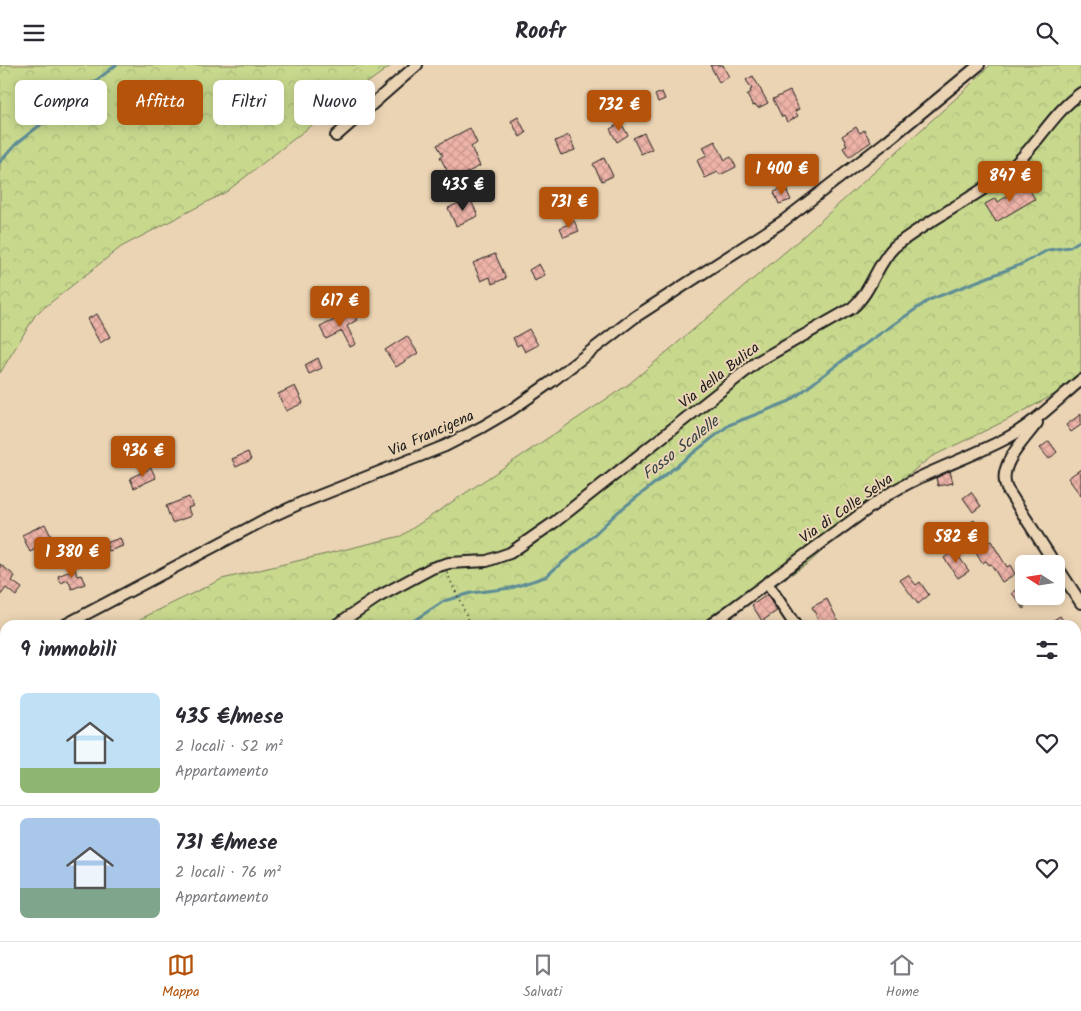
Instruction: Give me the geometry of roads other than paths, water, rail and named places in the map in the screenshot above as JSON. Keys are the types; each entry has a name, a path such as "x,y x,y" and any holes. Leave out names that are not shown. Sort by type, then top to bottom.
{"street":[{"path":"336,136 417,65"},
{"name":"Via Francigena","path":"74,620 276,513 422,455 482,427 520,404 551,383 635,317 782,222 887,141 979,65"},
{"name":"Via della Bulica","path":"343,620 395,587 428,570 443,564 487,561 510,553 556,521 757,362 852,308 864,296 881,263 894,247 1006,172 1025,155 1060,112 1081,93"},
{"name":"Via di Colle Selva","path":"717,620 890,493 909,482 1008,438 1028,426 1081,381"},
{"path":"1045,412 1006,466 1004,480 1007,489 1050,555"},
{"path":"1065,579 1081,603"},
{"path":"767,583 792,620"}],"waterway":[{"path":"0,162 16,144 116,65"},
{"name":"Fosso Scalelle","path":"415,620 444,601 471,593 511,588 545,577 581,547 618,512 729,425 790,401 855,351 929,300 1022,264 1048,250 1070,247 1081,240"}]}
